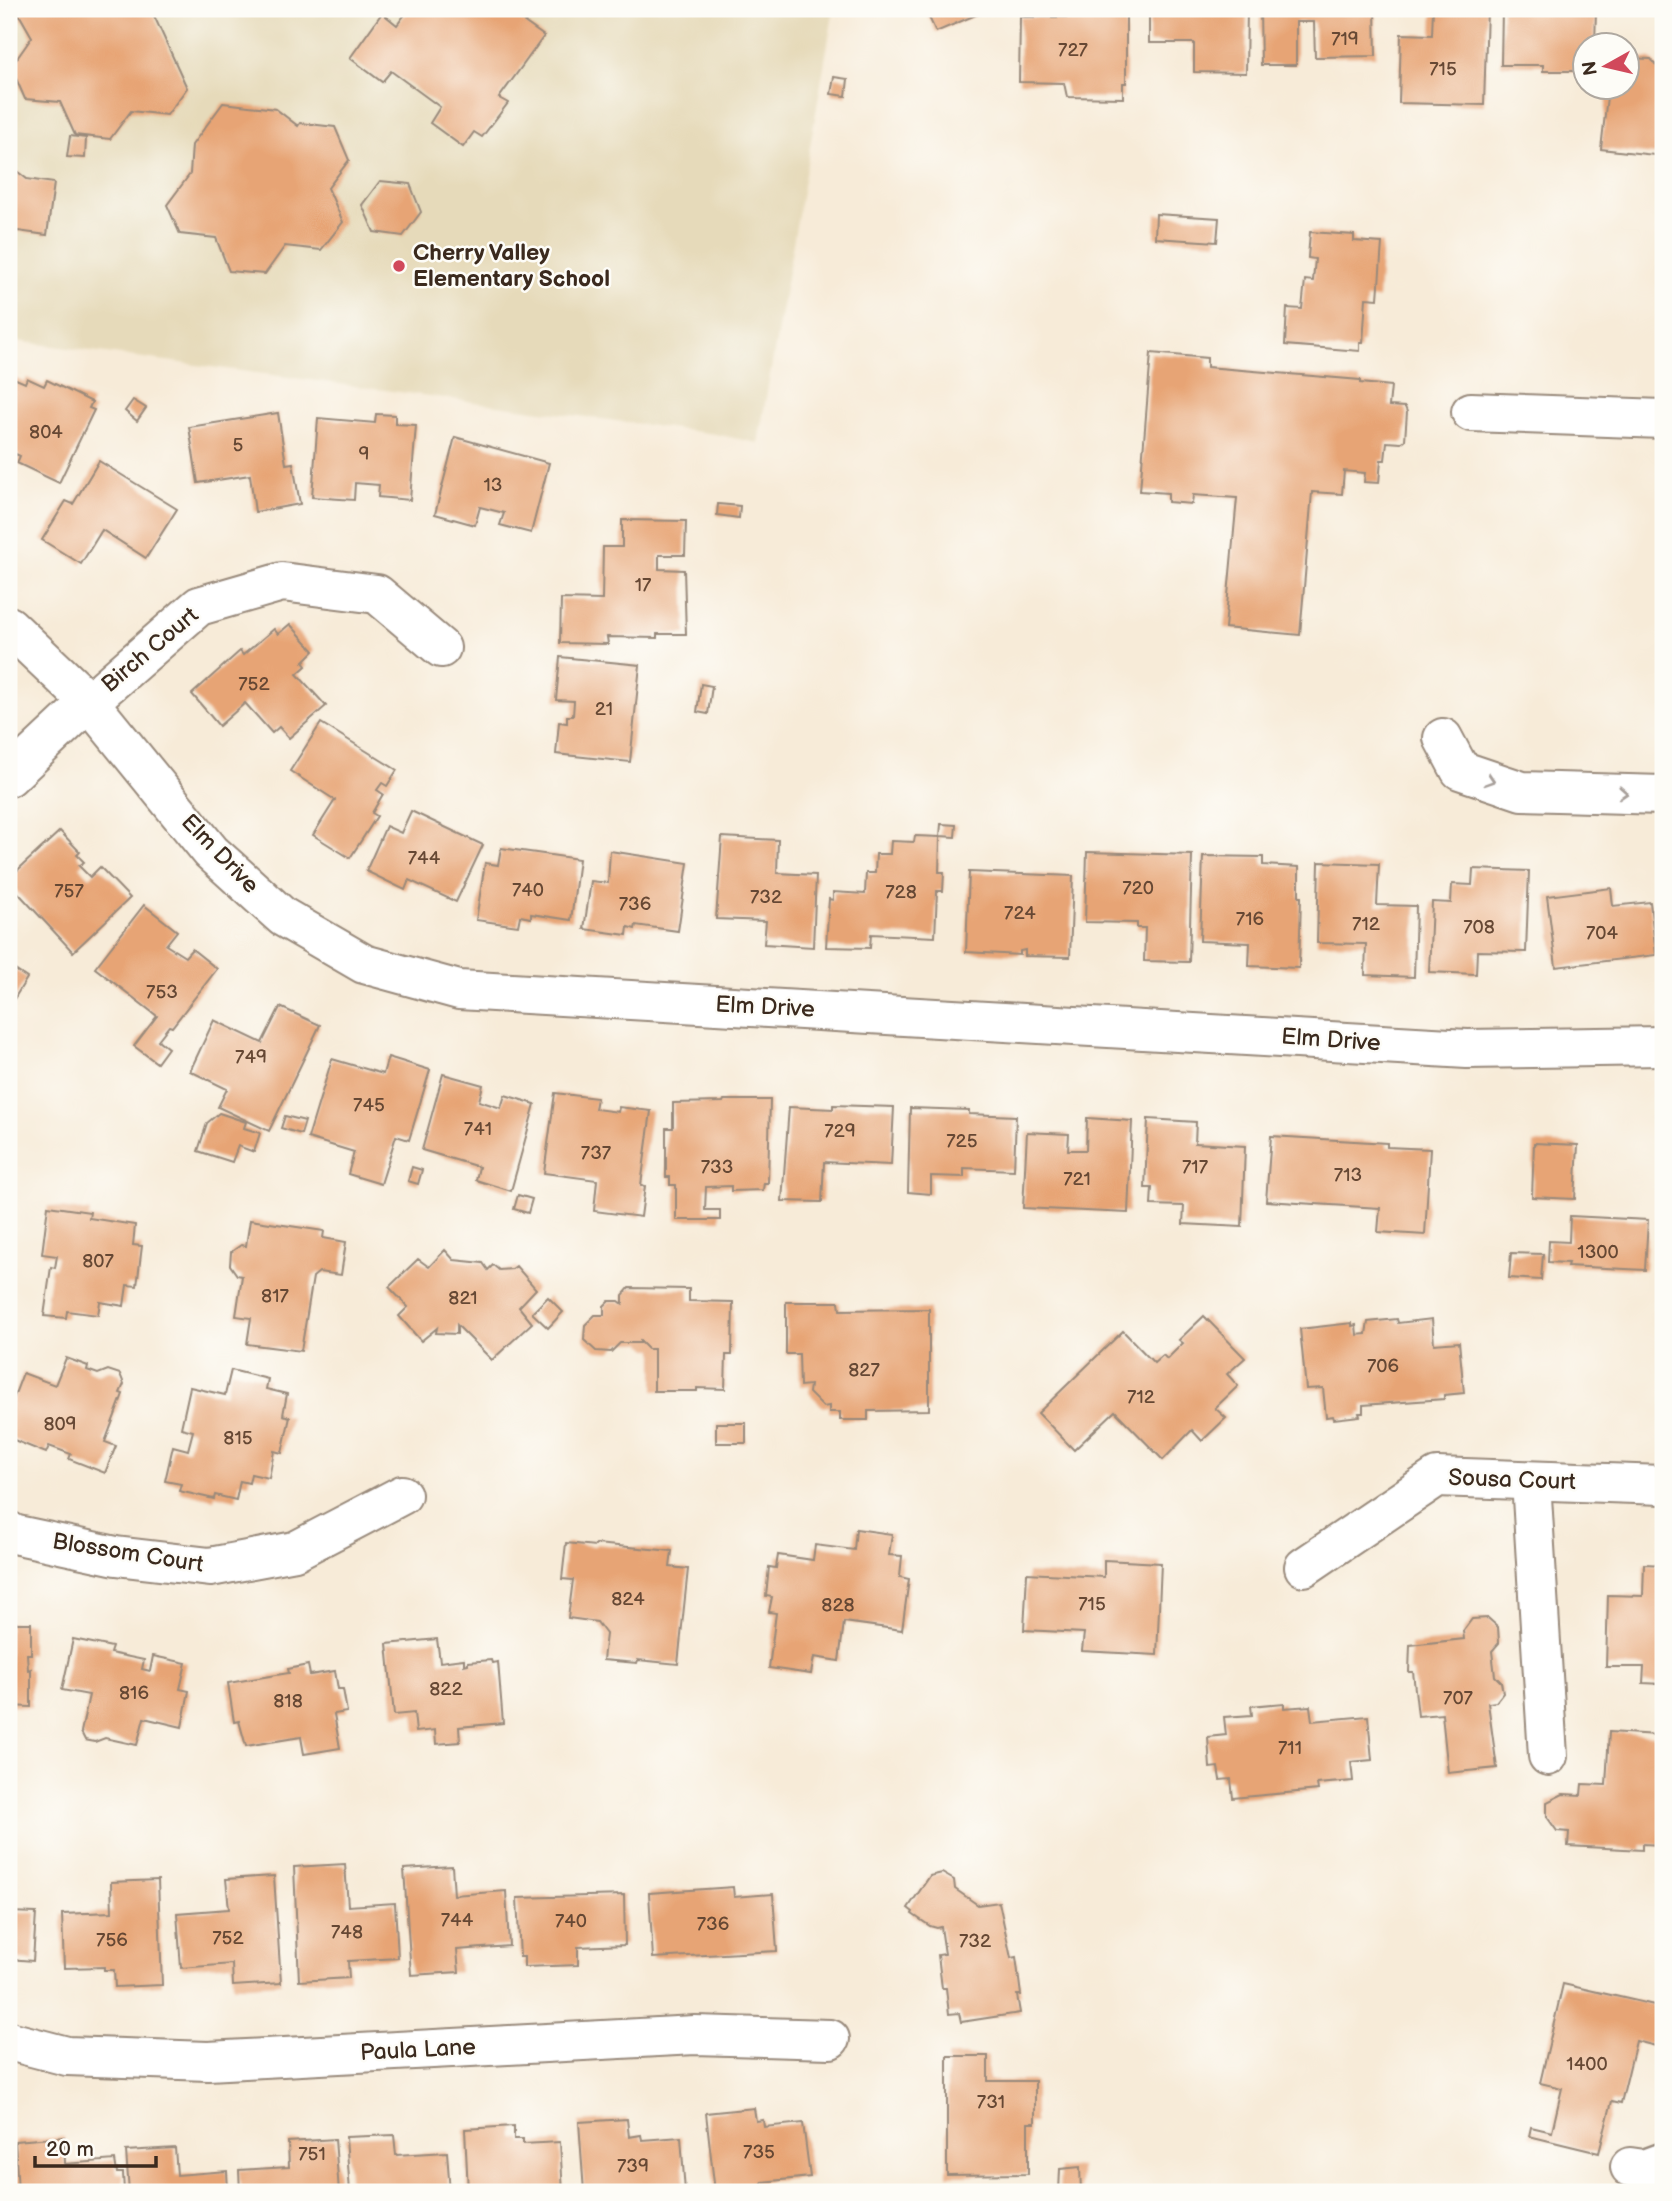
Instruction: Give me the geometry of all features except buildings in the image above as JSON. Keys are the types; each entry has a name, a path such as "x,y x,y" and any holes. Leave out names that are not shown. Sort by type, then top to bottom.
{"street":[{"path":"1471,412 1663,419"},
{"name":"Birch Court","path":"9,777 89,702 200,606 282,582 377,594 441,648"},
{"name":"Elm Drive","path":"9,626 89,702 211,852 283,917 365,964 459,990 1467,1049 1663,1046"},
{"path":"1443,738 1460,770 1522,790 1663,795"},
{"name":"Sousa Court","path":"1304,1567 1437,1478 1663,1485"},
{"path":"1531,1481 1548,1756"},
{"name":"Blossom Court","path":"9,1531 116,1556 210,1567 295,1551 402,1495"},
{"name":"Paula Lane","path":"9,2041 67,2056 208,2061 695,2035 830,2039"}],"shaded area":[{"name":"Cherry Valley Elementary School","path":"9,9 834,9 758,443 715,434 9,340"}],"place":[{"name":"Cherry Valley Elementary School","path":"399,266"}]}
